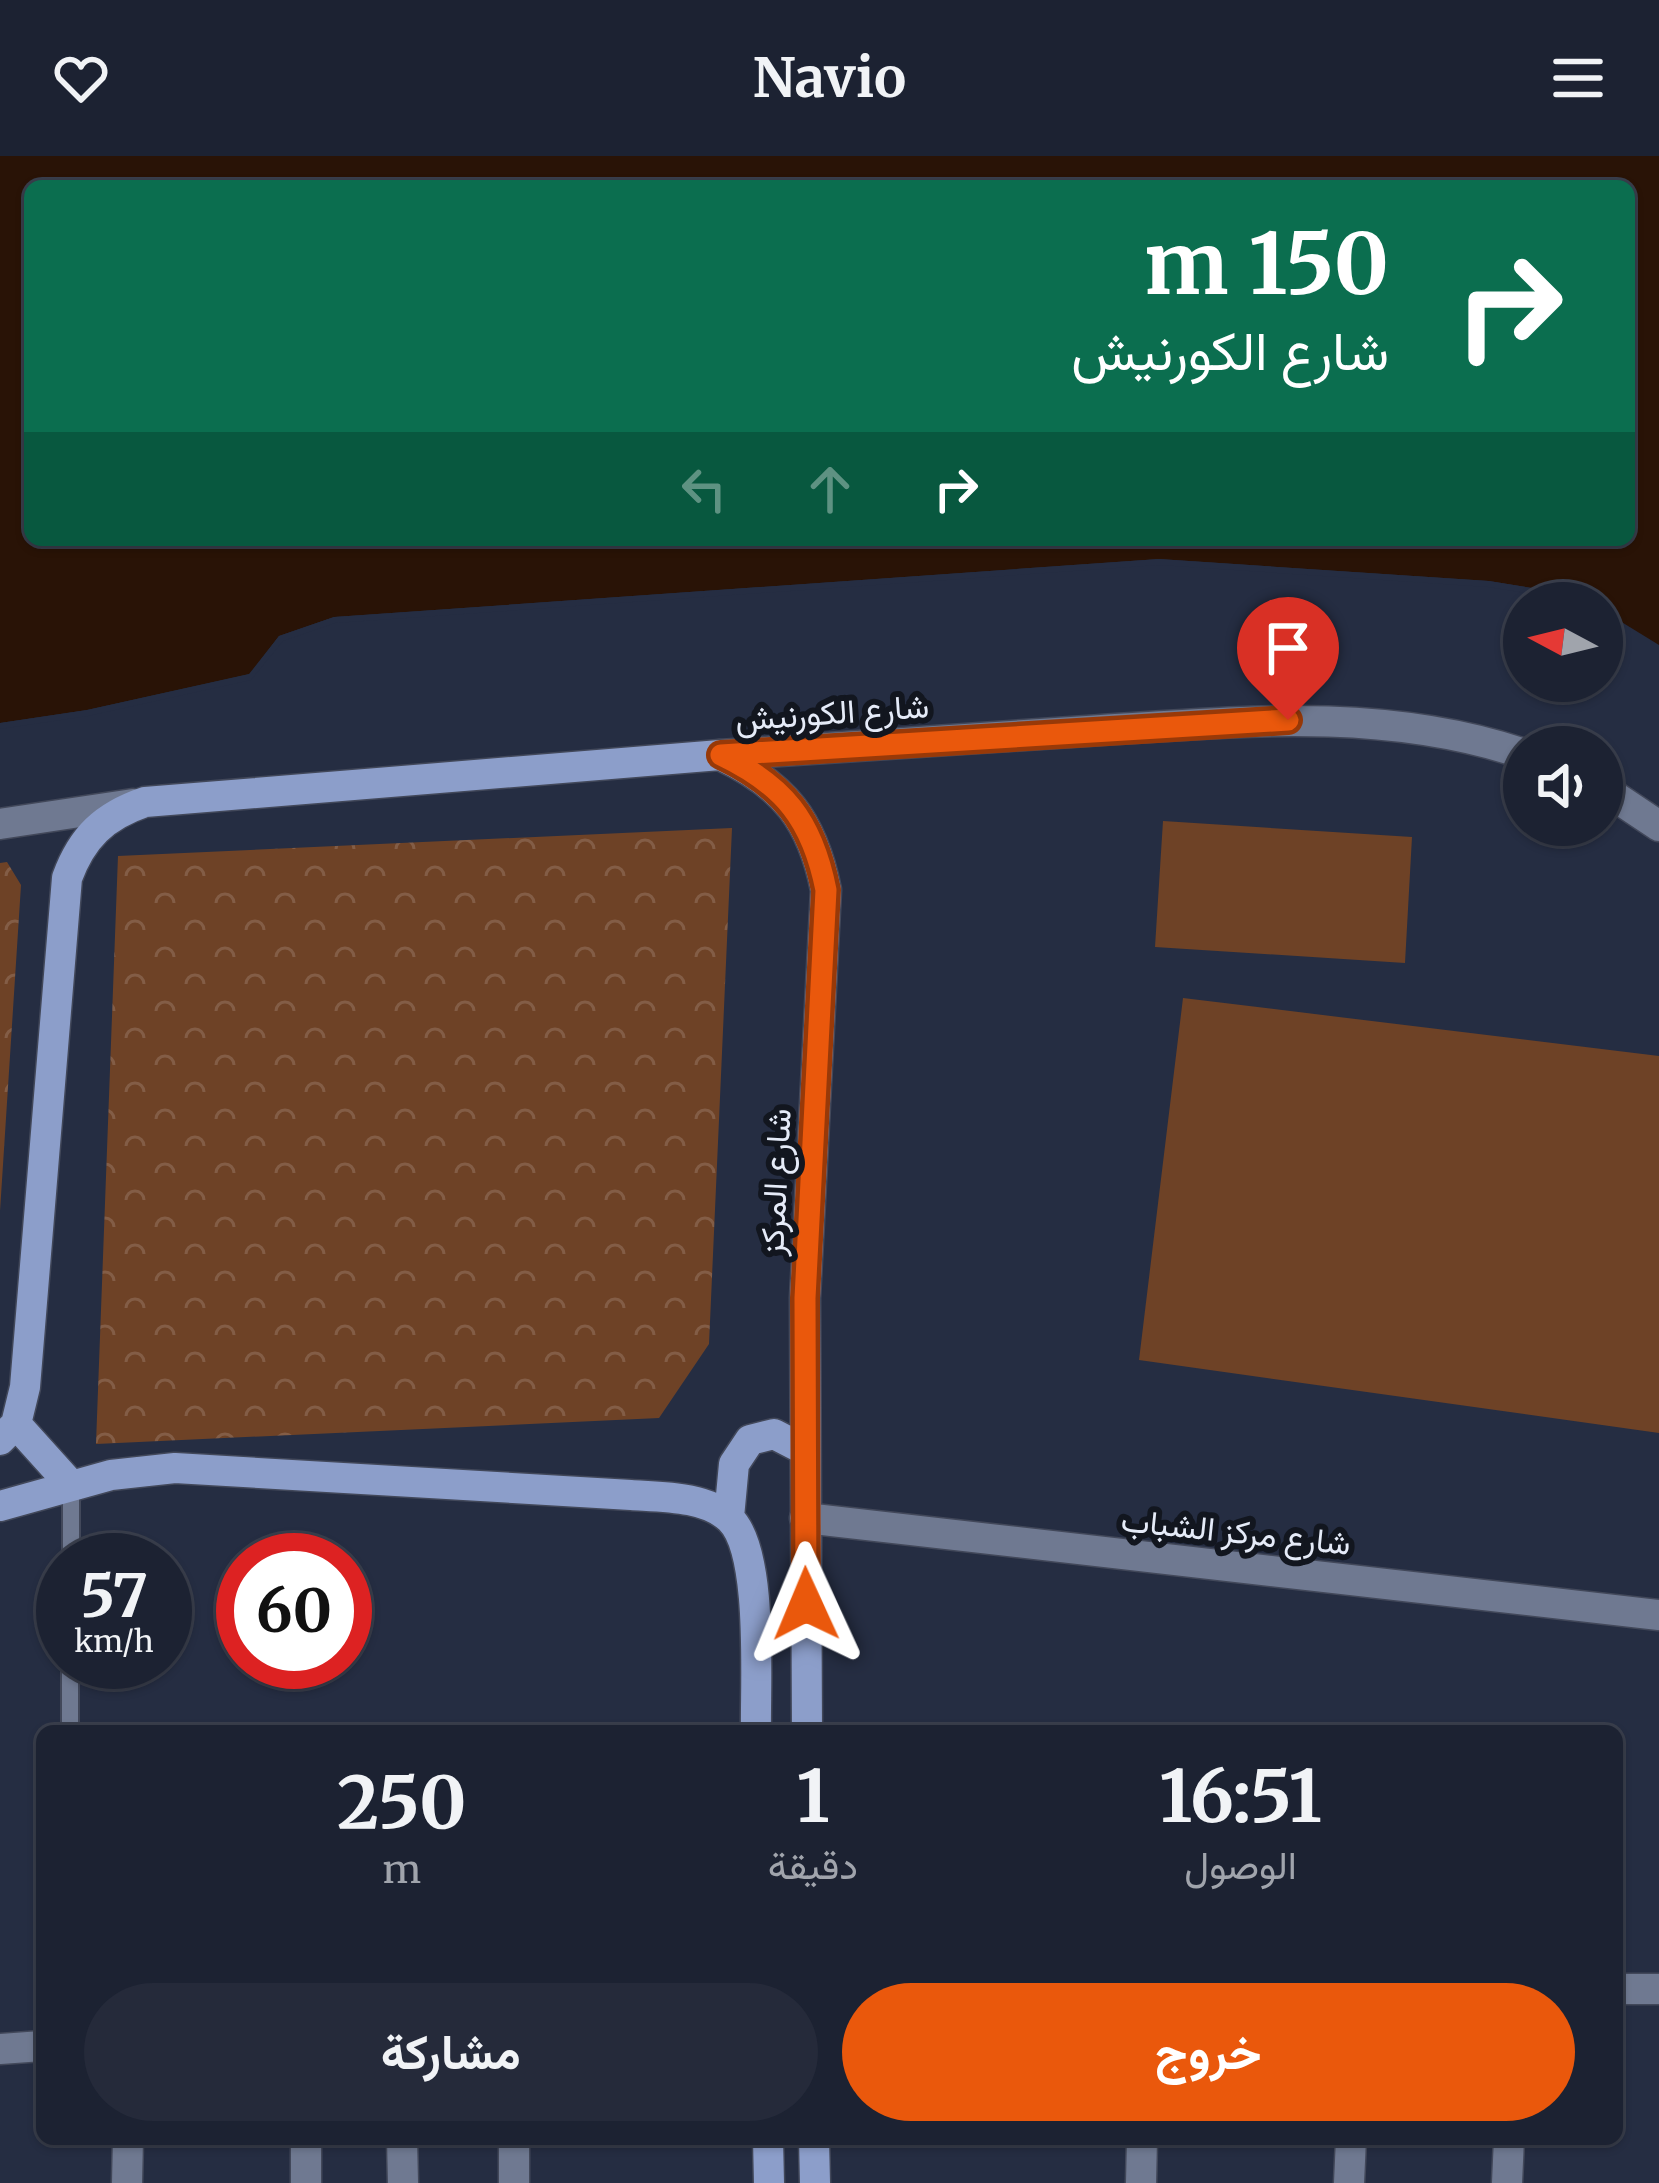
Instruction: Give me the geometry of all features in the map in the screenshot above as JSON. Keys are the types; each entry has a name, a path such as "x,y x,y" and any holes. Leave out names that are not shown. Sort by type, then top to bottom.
{"main road":[{"name":"شارع الكورنيش","path":"145,802 721,755"},
{"name":"شارع المركز","path":"721,755 753,771 795,810 815,848 826,890 805,1298 807,1725"},
{"path":"71,1485 8,1432 25,1387 67,878 74,858 97,826 145,802"},
{"path":"729,1517 734,1464 750,1440 774,1434 803,1449"},
{"path":"0,1506 111,1475 175,1468 660,1497 705,1505 729,1517 752,1572 756,1725"},
{"path":"768,2145 769,2183"},
{"path":"814,2145 815,2183"}],"street":[{"name":"شارع الكورنيش","path":"721,755 1288,720 1424,730 1503,747"},
{"name":"شارع الكورنيش","path":"0,824 145,802"},
{"path":"1623,802 1659,826"},
{"name":"شارع مركز الشباب","path":"805,1518 1659,1615"},
{"path":"1623,1989 1659,1989"},
{"path":"0,2049 36,2046"},
{"path":"127,2183 128,2145"},
{"path":"306,2145 306,2183"},
{"path":"402,2145 403,2183"},
{"path":"514,2145 514,2183"},
{"path":"1141,2183 1142,2145"},
{"path":"1349,2183 1351,2145"},
{"path":"1507,2183 1509,2145"}],"lane":[{"path":"71,1485 71,1533"},
{"path":"70,1689 70,1725"}],"green space":[{"path":"1163,821 1412,837 1405,963 1155,947"},
{"path":"732,828 709,1344 659,1418 96,1444 118,856"},
{"path":"7,862 21,885 0,1211 0,863"},
{"path":"1183,998 1659,1056 1659,1433 1139,1360"}],"shaded area":[{"path":"0,156 1659,156 1659,645 1623,623 1623,582 1503,583 1159,559 334,617 279,636 250,674 87,710 0,723"}],"pier":[{"path":"1159,559 1503,583 1503,589 1159,565 335,623 283,641 251,680 88,716 0,729 0,723 87,710 249,674 279,636 334,617"}],"route":[{"path":"806,1604 805,1298 826,890 810,834 795,810 776,788 721,755 1288,720"}]}
